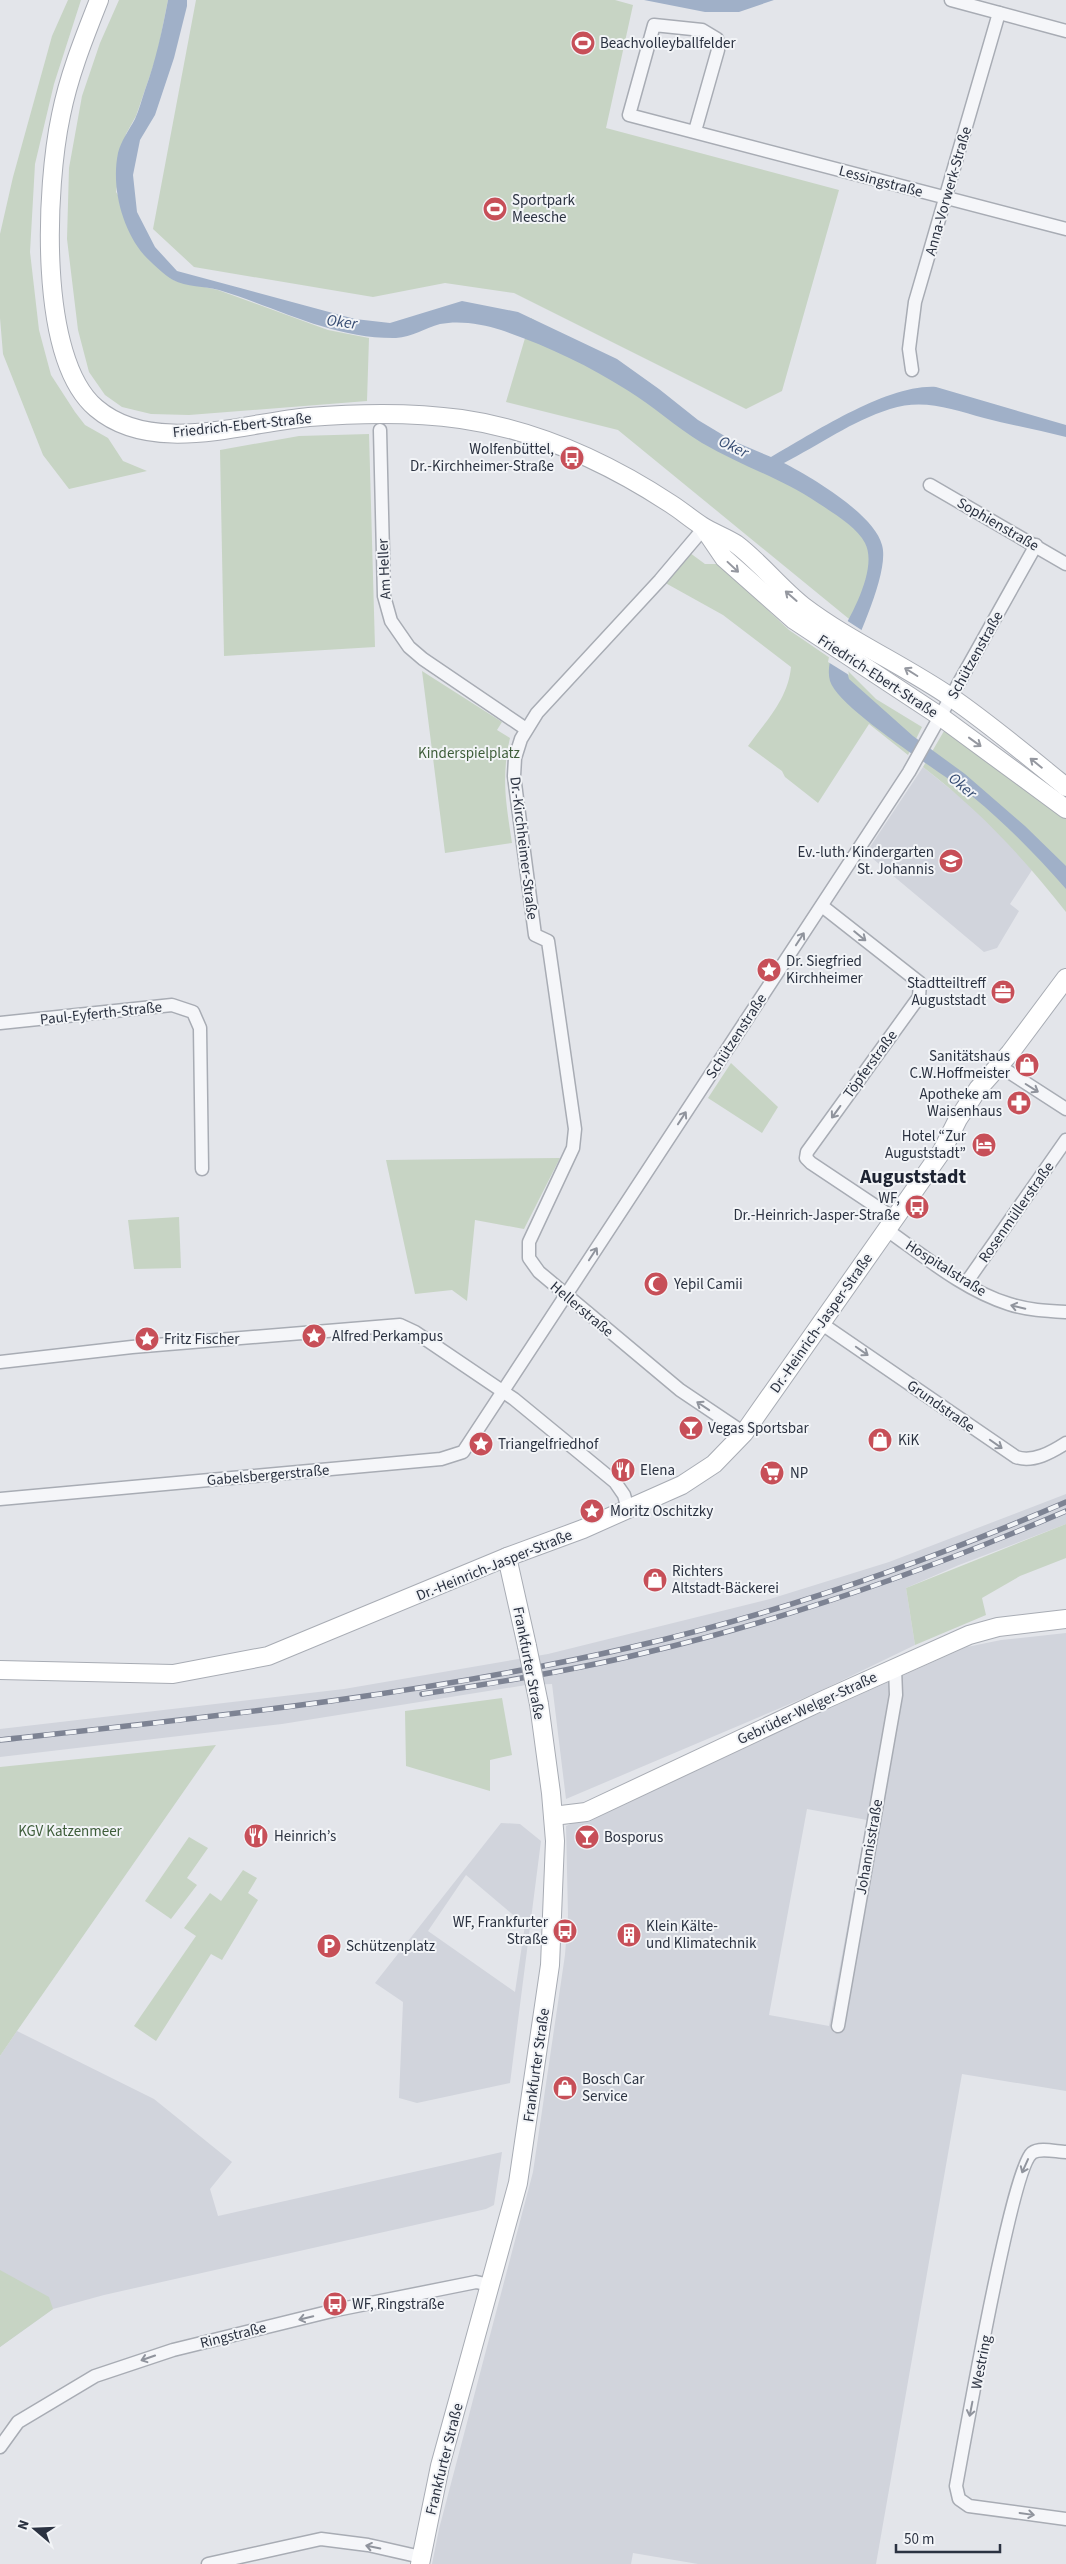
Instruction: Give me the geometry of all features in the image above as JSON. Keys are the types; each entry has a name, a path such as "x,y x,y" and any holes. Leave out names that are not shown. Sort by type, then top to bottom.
{"main road":[{"name":"Friedrich-Ebert-Straße","path":"99,0 71,75 61,116 50,190 52,280 62,350 76,385 97,409 126,426 140,431 167,434 313,417 372,414 433,416 489,424 545,439 579,453 646,488 704,528 735,544 798,601 831,625 952,698 1066,787"},
{"name":"Friedrich-Ebert-Straße","path":"704,528 724,558 774,605 825,643 941,717 1066,809"},
{"name":"Dr.-Heinrich-Jasper-Straße","path":"0,1670 173,1674 246,1662 268,1656 628,1509 700,1475 730,1450 744,1434 942,1150 958,1119 1066,978"},
{"name":"Frankfurter Straße","path":"420,2561 440,2466 518,2183 550,1965 554,1816 539,1704 507,1557"},
{"name":"Gebrüder-Welger-Straße","path":"554,1816 586,1812 895,1668 982,1631 998,1627 1066,1619"}],"street":[{"path":"951,0 1066,32"},
{"name":"Anna-Vorwerk-Straße","path":"912,370 909,349 910,325 999,13"},
{"name":"Lessingstraße","path":"695,131 718,50 718,39 702,30 654,25 629,115 1066,229"},
{"name":"Am Heller","path":"380,430 383,588 386,608 391,621 400,636 423,659 526,729"},
{"name":"Sophienstraße","path":"930,485 1066,564"},
{"name":"Dr.-Kirchheimer-Straße","path":"575,1139 548,941 535,935 515,796 515,758 526,729 549,699 660,580 704,528"},
{"name":"Schützenstraße","path":"502,1391 909,772 1036,545"},
{"name":"Töpferstraße","path":"822,906 920,983 919,997 807,1152 806,1158 891,1224"},
{"name":"Paul-Eyferth-Straße","path":"0,1023 172,1005 192,1012 200,1028 202,1169"},
{"path":"998,1065 1066,1109"},
{"name":"Hellerstraße","path":"575,1139 573,1148 531,1233 528,1249 529,1258 539,1272 680,1390 744,1434"},
{"name":"Rosenmüllerstraße","path":"966,1283 1066,1140"},
{"name":"Hospitalstraße","path":"891,1224 966,1283 996,1300 1016,1306 1066,1312"},
{"name":"Grundstraße","path":"822,1324 1016,1457 1028,1459 1038,1457 1066,1443"},
{"path":"0,1362 132,1347 400,1325 416,1332 502,1391 615,1482 624,1495 628,1509"},
{"name":"Gabelsbergerstraße","path":"0,1499 441,1459 463,1452 502,1391"},
{"name":"Johannisstraße","path":"838,2026 896,1695 895,1668"},
{"name":"Westring","path":"1066,2152 1037,2151 1031,2154 1023,2169 1004,2242 956,2486 959,2499 970,2506 1066,2519"},
{"name":"Ringstraße","path":"0,2447 18,2422 95,2376 163,2353 336,2310 476,2282 490,2285"},
{"path":"208,2564 321,2539 368,2545 420,2561"}],"shaded area":[{"name":"Ev.-luth. Kindergarten St. Johannis","path":"923,767 970,805 1012,846 1032,870 1010,904 1019,911 997,948 984,952 866,853"},
{"path":"1066,1494 1066,1524 959,1565 906,1588 915,1645 818,1692 566,1799 552,1684 526,1685 282,1724 0,1757 0,1729 344,1689 548,1654 770,1599 889,1562"},
{"path":"1066,1633 1066,2091 962,2074 876,2564 698,2564 633,2553 631,2564 432,2564 439,2529 533,2172 565,1955 568,1915 566,1826 967,1647 1001,1640","holes":["807,1809 867,1820 829,2026 769,2015"]},
{"path":"501,1823 520,1824 541,1841 510,2083 417,2103 399,2098 403,2002 375,1983","holes":["466,1875 525,1925 515,1992 428,1931"]},
{"path":"17,2031 154,2099 232,2162 210,2189 218,2216 502,2152 494,2205 486,2209 104,2295 53,2309 0,2347 0,2056"}],"green space":[{"path":"68,0 81,0 54,84 35,164 30,252 39,330 51,375 75,412 85,425 108,438 123,461 147,471 69,489 43,455 3,354 0,318 0,234 13,177 52,36"},
{"path":"119,0 168,0 157,55 136,116 126,134 116,192 173,280 218,290 328,330 369,338 367,401 189,415 151,414 122,407 105,395 89,372 78,330 67,239 69,168 82,96 100,43"},
{"name":"Sportpark Meesche","path":"196,0 615,0 633,5 606,128 839,190 782,391 746,409 514,293 445,283 373,297 194,267 153,229"},
{"path":"531,318 730,446 770,462 873,543 875,568 854,623 618,430 506,402"},
{"path":"369,434 375,647 224,656 220,450 299,436"},
{"path":"686,550 705,564 719,564 789,630 846,669 876,699 922,727 908,755 869,724 818,803 785,777 782,771 748,746 781,699 786,689 791,667 723,615 660,580"},
{"name":"Kinderspielplatz","path":"422,671 502,722 497,730 510,738 505,778 506,803 512,843 445,853"},
{"path":"944,731 955,733 1066,819 1066,912 999,835 923,767"},
{"path":"731,1063 778,1107 762,1133 708,1098"},
{"path":"560,1158 524,1229 475,1220 467,1301 452,1290 415,1294 386,1160"},
{"path":"179,1217 181,1268 134,1269 128,1220"},
{"path":"1066,1524 1066,1558 1020,1576 982,1598 986,1615 915,1645 906,1588"},
{"path":"502,1698 512,1755 490,1760 490,1791 406,1766 405,1711"},
{"name":"KGV Katzenmeer","path":"216,1745 17,2031 0,2056 0,1767"},
{"path":"189,1837 208,1848 187,1878 197,1885 171,1919 145,1901"},
{"path":"243,1870 257,1878 248,1893 258,1900 222,1960 211,1954 156,2041 134,2026 196,1936 184,1928 210,1893 221,1901"},
{"path":"0,2270 49,2297 53,2309 0,2347"}],"water":[{"name":"Oker","path":"168,0 187,0 187,6 174,58 155,115 140,140 133,175 137,212 155,247 177,271 355,319 390,323 462,301 518,312 617,359 698,420 733,441 771,457 851,412 896,393 917,388 936,387 1066,425 1066,437 937,406 914,404 890,409 862,420 784,463 810,477 855,509 877,533 882,545 883,557 877,589 846,668 849,679 913,736 965,774 1025,826 1066,866 1066,889 1021,841 986,808 852,708 830,681 829,670 832,653 862,591 868,565 868,553 865,543 851,526 837,516 790,486 731,459 702,443 637,396 597,372 550,349 501,330 471,323 455,322 440,324 408,336 396,338 350,333 306,321 219,290 178,282 166,275 147,258 136,245 124,220 117,193 116,166 119,149 135,119 152,68"},
{"path":"644,0 774,0 739,12 705,12"}],"pier":[{"path":"846,620 863,631 848,669 849,675 828,662 831,647"}],"railway":[{"path":"0,1740 318,1703 476,1679 632,1647 743,1618 852,1584 960,1545 1066,1502"},
{"path":"422,1694 506,1681 589,1665 698,1640 752,1625 911,1572 1066,1511"}],"place":[{"name":"Beachvolleyballfelder","path":"583,43"},
{"name":"Sportpark Meesche","path":"495,209"},
{"name":"Wolfenbüttel, Dr.-Kirchheimer-Straße","path":"572,458"},
{"name":"Ev.-luth. Kindergarten St. Johannis","path":"951,861"},
{"name":"Dr. Siegfried Kirchheimer","path":"769,970"},
{"name":"Stadtteiltreff Auguststadt","path":"1003,992"},
{"name":"Sanitätshaus C.W.Hoffmeister","path":"1027,1065"},
{"name":"Apotheke am Waisenhaus","path":"1019,1103"},
{"name":"Hotel “Zur Auguststadt”","path":"984,1145"},
{"name":"WF, Dr.-Heinrich-Jasper-Straße","path":"917,1207"},
{"name":"Yeþil Camii","path":"656,1284"},
{"name":"Alfred Perkampus","path":"314,1336"},
{"name":"Fritz Fischer","path":"147,1339"},
{"name":"Vegas Sportsbar","path":"691,1428"},
{"name":"KiK","path":"880,1440"},
{"name":"Triangelfriedhof","path":"481,1444"},
{"name":"Elena","path":"623,1470"},
{"name":"NP","path":"772,1473"},
{"name":"Moritz Oschitzky","path":"592,1511"},
{"name":"Richters Altstadt-Bäckerei","path":"655,1580"},
{"name":"Heinrich’s","path":"256,1836"},
{"name":"Bosporus","path":"587,1837"},
{"name":"WF, Frankfurter Straße","path":"565,1931"},
{"name":"Klein Kälte- und Klimatechnik","path":"629,1935"},
{"name":"Schützenplatz","path":"329,1946"},
{"name":"Bosch Car Service","path":"565,2088"},
{"name":"WF, Ringstraße","path":"335,2304"}],"district":[{"name":"Auguststadt","path":"913,1176"}]}
